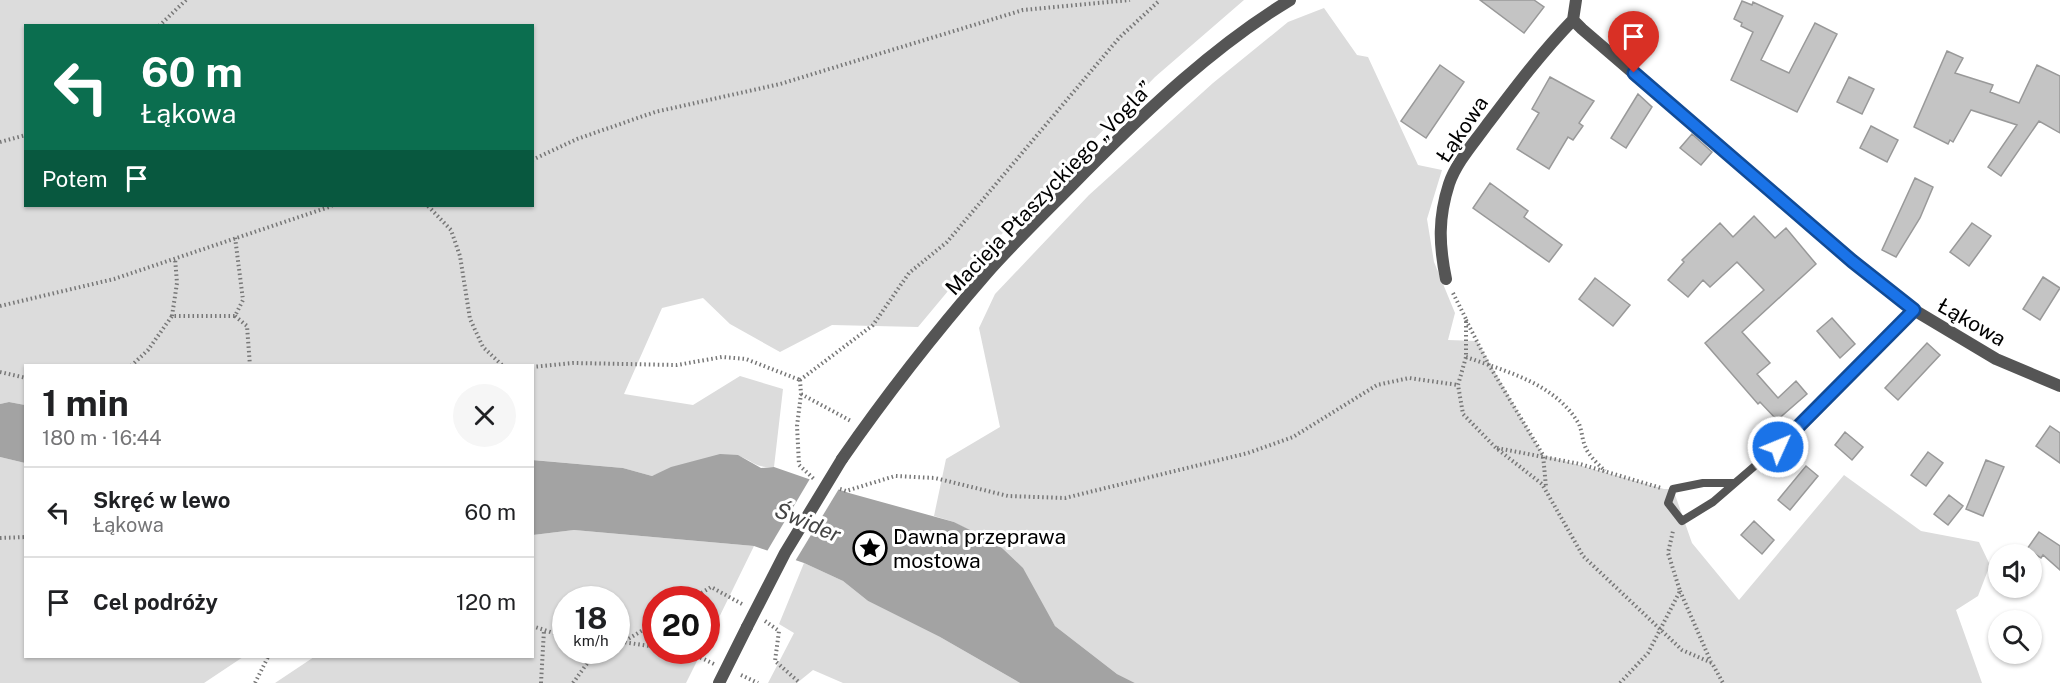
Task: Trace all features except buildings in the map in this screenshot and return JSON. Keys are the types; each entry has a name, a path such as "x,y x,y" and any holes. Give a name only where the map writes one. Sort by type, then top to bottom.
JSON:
{"street":[{"name":"Macieja Ptaszyckiego „Vogla”","path":"720,683 785,553 842,459 926,345 988,271 1163,97 1242,33 1290,0"},
{"path":"1573,20 1576,0"},
{"name":"Łąkowa","path":"1446,279 1439,244 1443,208 1450,182 1473,144 1506,99 1548,46 1573,20 1852,261 1914,310 1996,359 2060,386"}],"lane":[{"path":"1735,483 1703,483 1674,489 1668,503 1682,521 1713,502 1792,434 1914,310"}],"path":[{"path":"161,24 186,0"},
{"path":"534,159 578,139 656,112 780,84 1023,10 1130,0"},
{"path":"800,380 873,325 909,273 947,242 1119,38 1160,0"},
{"path":"0,142 24,136"},
{"path":"0,306 114,279 329,207"},
{"path":"431,207 451,230 460,256 470,319 483,346 501,364"},
{"path":"235,237 243,300 236,316"},
{"path":"133,364 148,350 172,315 177,283 175,258"},
{"path":"1446,279 1489,365 1543,455 1546,490"},
{"path":"172,315 236,316 247,326 250,364"},
{"path":"1466,319 1466,357 1458,385 1463,414 1496,448 1542,484 1583,556 1682,650 1712,663"},
{"path":"534,367 573,363 677,364 722,357 747,359 800,380"},
{"path":"1466,357 1516,374 1546,390 1568,407 1580,426 1585,449 1605,471"},
{"path":"0,372 24,378"},
{"path":"895,476 935,478 1008,496 1065,498 1248,453 1293,437 1377,385 1409,378 1458,385"},
{"path":"800,380 801,394 854,423"},
{"path":"1496,448 1543,455 1664,489 1674,489"},
{"path":"1682,521 1673,531 1668,553 1680,591 1723,683"},
{"path":"0,538 24,537"},
{"path":"1620,683 1648,653 1680,591"},
{"path":"534,627 552,633"},
{"path":"541,683 544,630"},
{"path":"255,683 268,658"},
{"path":"573,683 587,664"},
{"path":"737,673 758,683"}],"shaded area":[{"path":"0,0 1244,0 1155,77 958,279 918,327 832,325 780,352 730,324 703,298 662,308 624,394 693,405 740,376 783,389 774,467 759,466 732,455 696,462 652,476 623,468 534,460 534,364 24,364 24,405 9,402 0,404"},
{"path":"1324,8 1357,55 1368,57 1418,165 1442,170 1427,219 1434,262 1455,313 1448,340 1477,341 1543,455 1664,489 1673,489 1692,543 1739,600 1844,475 1921,531 1979,542 1988,561 1988,570 1978,596 1956,610 1982,683 1135,683 1117,674 1055,626 1002,548 954,522 934,516 946,459 1000,427 979,328 995,294 1089,195 1213,83 1288,22"},
{"path":"0,457 24,463 24,658 242,658 204,683 0,683"},
{"path":"574,530 754,546 720,615 720,586 642,586 642,664 696,664 686,683 275,683 312,658 534,658 534,535"},
{"path":"804,563 843,581 868,601 940,637 1020,683 843,683 813,670 797,683 768,683 794,633 779,624"}],"water":[{"path":"9,402 24,405 24,463 0,457 0,404"},
{"name":"Świder","path":"720,454 738,455 761,468 774,467 849,493 954,522 1002,548 1023,568 1055,626 1117,674 1135,683 1020,683 940,637 868,601 843,581 804,563 754,546 574,530 534,535 534,460 623,468 652,476 671,467"}],"pier":[{"path":"811,477 840,487 794,563 766,553"}],"place":[{"name":"Dawna przeprawa mostowa","path":"870,548"}],"route":[{"path":"1634,73 1852,261 1914,310 1778,447"}]}
